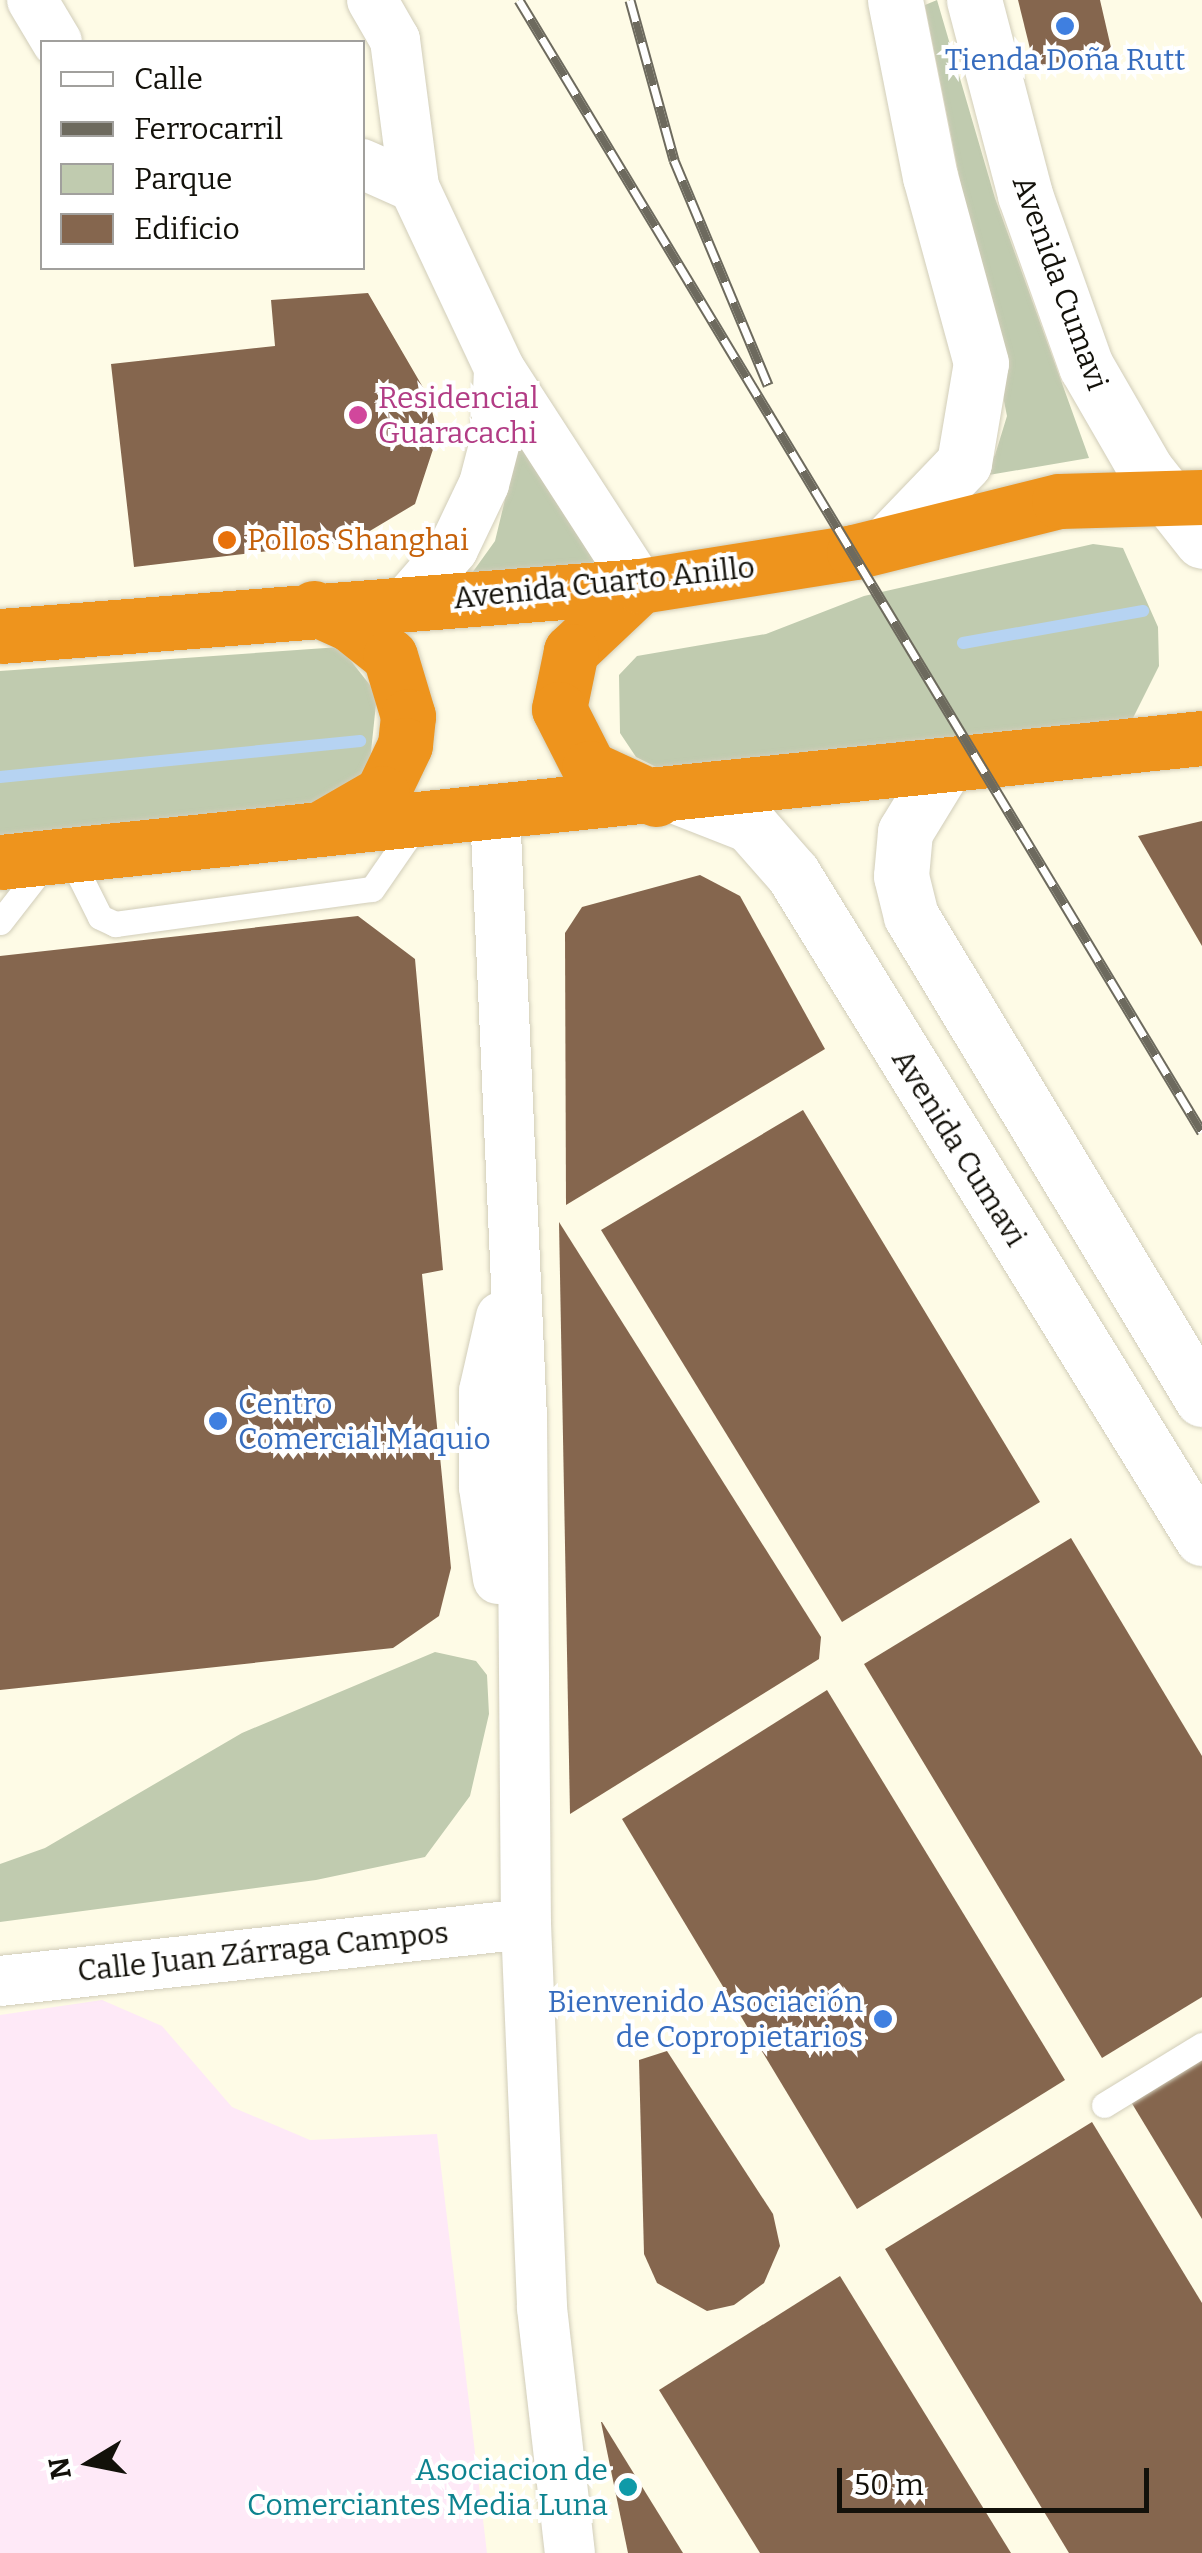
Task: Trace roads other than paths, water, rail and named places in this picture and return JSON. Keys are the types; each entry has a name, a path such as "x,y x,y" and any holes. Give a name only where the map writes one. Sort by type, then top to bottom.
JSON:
{"highway":[{"name":"Avenida Cuarto Anillo","path":"0,636 314,608 640,586 889,542 1060,501 1186,498"},
{"path":"640,586 571,652 559,710 589,768 670,799"},
{"path":"314,608 350,624 390,656 408,716 406,745 382,793 318,830"},
{"path":"40,858 495,810 670,799 944,768 1199,733"}],"street":[{"path":"32,0 56,40"},
{"path":"372,0 395,40 414,187 499,368 640,586"},
{"path":"889,542 964,463 981,363 930,177 894,0"},
{"name":"Avenida Cumavi","path":"974,0 1068,321 1105,404 1186,498 1202,541"},
{"path":"365,165 414,187"},
{"path":"404,604 452,549 484,484 496,438 499,368"},
{"path":"944,768 904,832 904,896 923,942 1093,1214 1202,1399"},
{"name":"Avenida Cumavi","path":"670,799 750,826 792,874 1202,1538"},
{"path":"495,810 517,1261 484,1391 484,1487 496,1575 524,1670 526,1924 542,2308 570,2553"},
{"path":"1026,1256 1027,1239 1046,1212 1078,1208 1093,1214"},
{"name":"Calle Juan Zárraga Campos","path":"0,1981 526,1924"}],"lane":[{"path":"0,922 40,858 100,917 115,924 372,889 419,821"},
{"path":"1104,2105 1202,2044"}],"waterway":[{"path":"963,643 1143,611"},
{"path":"0,777 360,741"}],"railway":[{"path":"519,0 1202,1132"},
{"path":"630,0 674,160 768,385"}],"place":[{"name":"Tienda Doña Rutt","path":"1065,26"},
{"name":"Residencial Guaracachi","path":"358,415"},
{"name":"Pollos Shanghai","path":"227,540"},
{"name":"Centro Comercial Maquio","path":"218,1421"},
{"name":"Bienvenido Asociación de Copropietarios","path":"883,2019"},
{"name":"Asociacion de Comerciantes Media Luna","path":"628,2487"}]}
